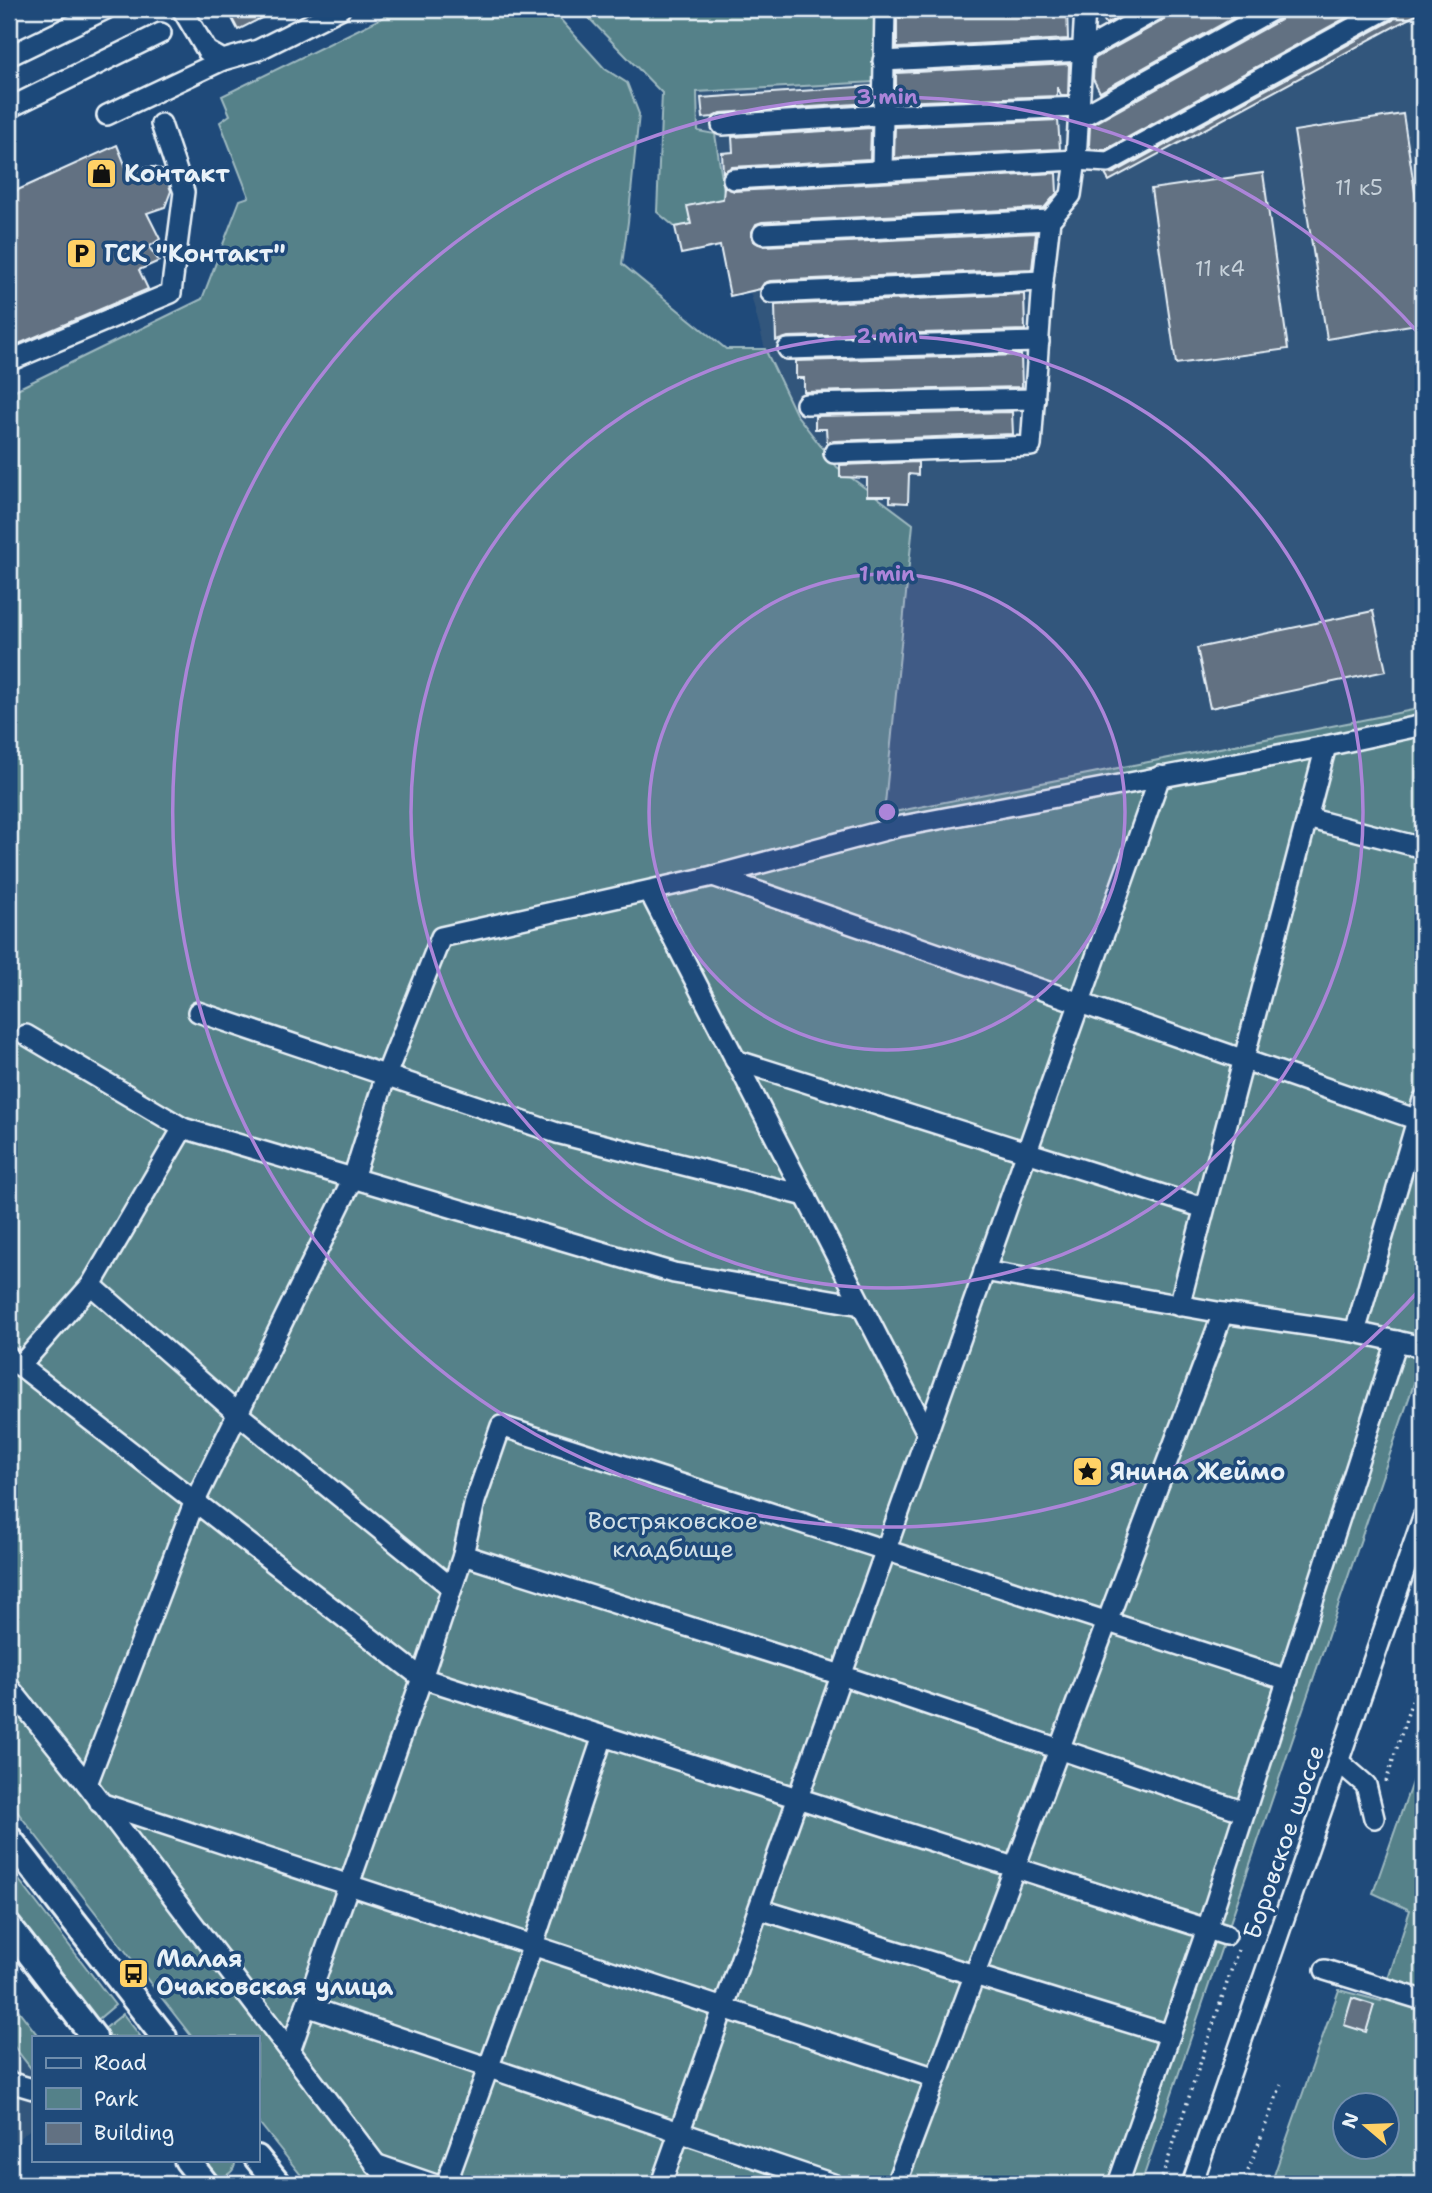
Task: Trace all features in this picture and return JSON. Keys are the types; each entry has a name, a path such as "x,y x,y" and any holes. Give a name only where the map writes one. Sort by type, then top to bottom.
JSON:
{"main road":[{"path":"9,1838 163,2036"},
{"path":"9,1927 93,2036"},
{"path":"259,2161 274,2183"},
{"path":"189,2162 206,2184"}],"street":[{"path":"9,56 106,9"},
{"path":"182,9 207,51 223,60"},
{"path":"107,115 223,60 258,50 340,9"},
{"path":"882,170 885,9"},
{"path":"834,453 1031,446 1050,220 1071,195 1076,160 1085,9"},
{"path":"883,61 1083,51 1158,9"},
{"path":"722,125 882,115 1079,112 1274,9"},
{"path":"733,179 1076,160 1108,162 1387,9"},
{"path":"9,108 161,33"},
{"path":"9,361 170,293 184,192 161,124"},
{"path":"763,234 1050,220"},
{"path":"771,293 1043,281"},
{"path":"788,349 1039,342"},
{"path":"806,404 1035,399"},
{"path":"87,1784 194,1503 353,1178 386,1075 441,937 713,876 897,827 1326,746 1423,725"},
{"path":"1179,1306 1326,746"},
{"path":"661,2184 1160,776"},
{"path":"1307,818 1423,848"},
{"path":"713,876 1418,1120"},
{"path":"649,891 927,1433"},
{"path":"198,1012 557,1133 806,1196"},
{"path":"26,1035 183,1128 674,1273 862,1305"},
{"path":"735,1060 1205,1208"},
{"path":"1355,1332 1423,1100"},
{"path":"183,1128 91,1285 15,1361 194,1503 422,1678 1234,1937"},
{"path":"984,1271 1179,1306 1355,1332 1423,1347"},
{"path":"91,1285 238,1413 452,1588"},
{"path":"896,2184 1223,1313"},
{"path":"1118,2184 1207,1929 1397,1341"},
{"path":"290,2052 422,1678 463,1555 475,1501 501,1426 1288,1680"},
{"name":"Боровское шоссе","path":"1192,2184 1423,1517"},
{"path":"463,1555 841,1675 1245,1812"},
{"path":"9,1687 87,1784 391,2184"},
{"path":"446,2184 533,1945 603,1735"},
{"path":"1338,1761 1366,1785 1374,1818"},
{"path":"100,1803 936,2078"},
{"path":"759,1909 1170,2035"},
{"path":"1325,1970 1423,2000"},
{"path":"306,2006 833,2184"},
{"path":"9,2082 32,2089"},
{"path":"376,2164 433,2184"}],"path":[{"path":"1374,1818 1423,1666"},
{"path":"1160,2184 1234,1937"},
{"path":"1243,2184 1281,2085"}],"shaded area":[{"path":"876,9 1423,9 1423,708 884,814 913,524 837,467 796,414 765,349 750,291 756,290 747,245 760,242 754,208 728,213 698,131 696,92 875,82"},
{"path":"9,2040 32,2070 32,2128 9,2146"}],"green space":[{"name":"Востряковское кладбище","path":"400,9 551,9 605,69 627,83 639,114 622,264 726,349 765,349 796,414 837,467 913,524 884,814 1423,708 1423,1357 1141,2184 308,2184 259,2123 259,2036 191,2036 9,1801 9,393 202,299 240,200 249,197 220,122 230,115 222,96"},
{"path":"580,9 876,9 875,82 697,92 698,131 715,134 725,198 688,206 691,224 675,227 657,212 662,93"},
{"path":"1423,1751 1423,2184 1271,2184 1339,1990 1381,2001 1410,1910 1373,1893"},
{"path":"9,1867 115,2005 95,2022 9,1910"},
{"path":"9,1998 38,2036 32,2036 32,2070 9,2040"},
{"path":"123,2014 140,2036 106,2036 102,2031"},
{"path":"204,2162 235,2162 232,2171 227,2175 214,2175"}],"building":[{"path":"227,9 279,9 238,30"},
{"path":"1067,9 1068,39 897,48 897,17"},
{"path":"1098,9 1133,9 1106,24"},
{"path":"1170,9 1249,9 1100,92 1093,79 1094,59 1164,20"},
{"path":"1286,9 1362,9 1105,150 1091,149 1090,126 1280,20"},
{"path":"1399,9 1423,11 1109,181 1105,174 1114,173 1393,20"},
{"path":"1069,64 1068,95 1061,95 1057,87 1057,96 896,102 896,73"},
{"path":"871,86 871,103 721,113 703,118 701,98"},
{"path":"1403,114 1423,244 1423,323 1327,339 1294,131"},
{"path":"1058,120 1060,149 894,158 895,127"},
{"path":"871,128 870,159 732,167 723,172 722,153 733,152 732,137"},
{"name":"ГСК \"Контакт\"","path":"117,145 126,167 154,167 164,171 171,191 165,207 147,213 160,239 149,247 159,261 139,270 148,289 9,348 9,194"},
{"path":"1056,173 1057,193 1044,208 762,222 756,224 751,234 753,241 764,246 1036,233 1032,269 770,281 764,283 760,289 730,296 720,246 681,254 675,227 691,224 687,206 723,199 724,187 734,191"},
{"path":"1263,173 1288,349 1176,364 1151,189"},
{"path":"1024,294 1025,330 788,337 776,341 775,305"},
{"path":"1021,355 1022,387 804,392 804,378 796,378 796,361"},
{"path":"1012,412 1013,434 827,443 826,429 815,429 815,416"},
{"path":"918,462 918,475 909,474 908,503 890,502 890,496 867,496 867,478 840,477 840,465"},
{"path":"1373,611 1386,671 1210,708 1197,648"},
{"path":"1352,1998 1374,2005 1366,2032 1344,2025"}],"place":[{"name":"Контакт","path":"101,174"},
{"name":"ГСК \"Контакт\"","path":"81,254"},
{"name":"Янина Жеймо","path":"1087,1472"},
{"name":"Малая Очаковская улица","path":"133,1973"}]}
